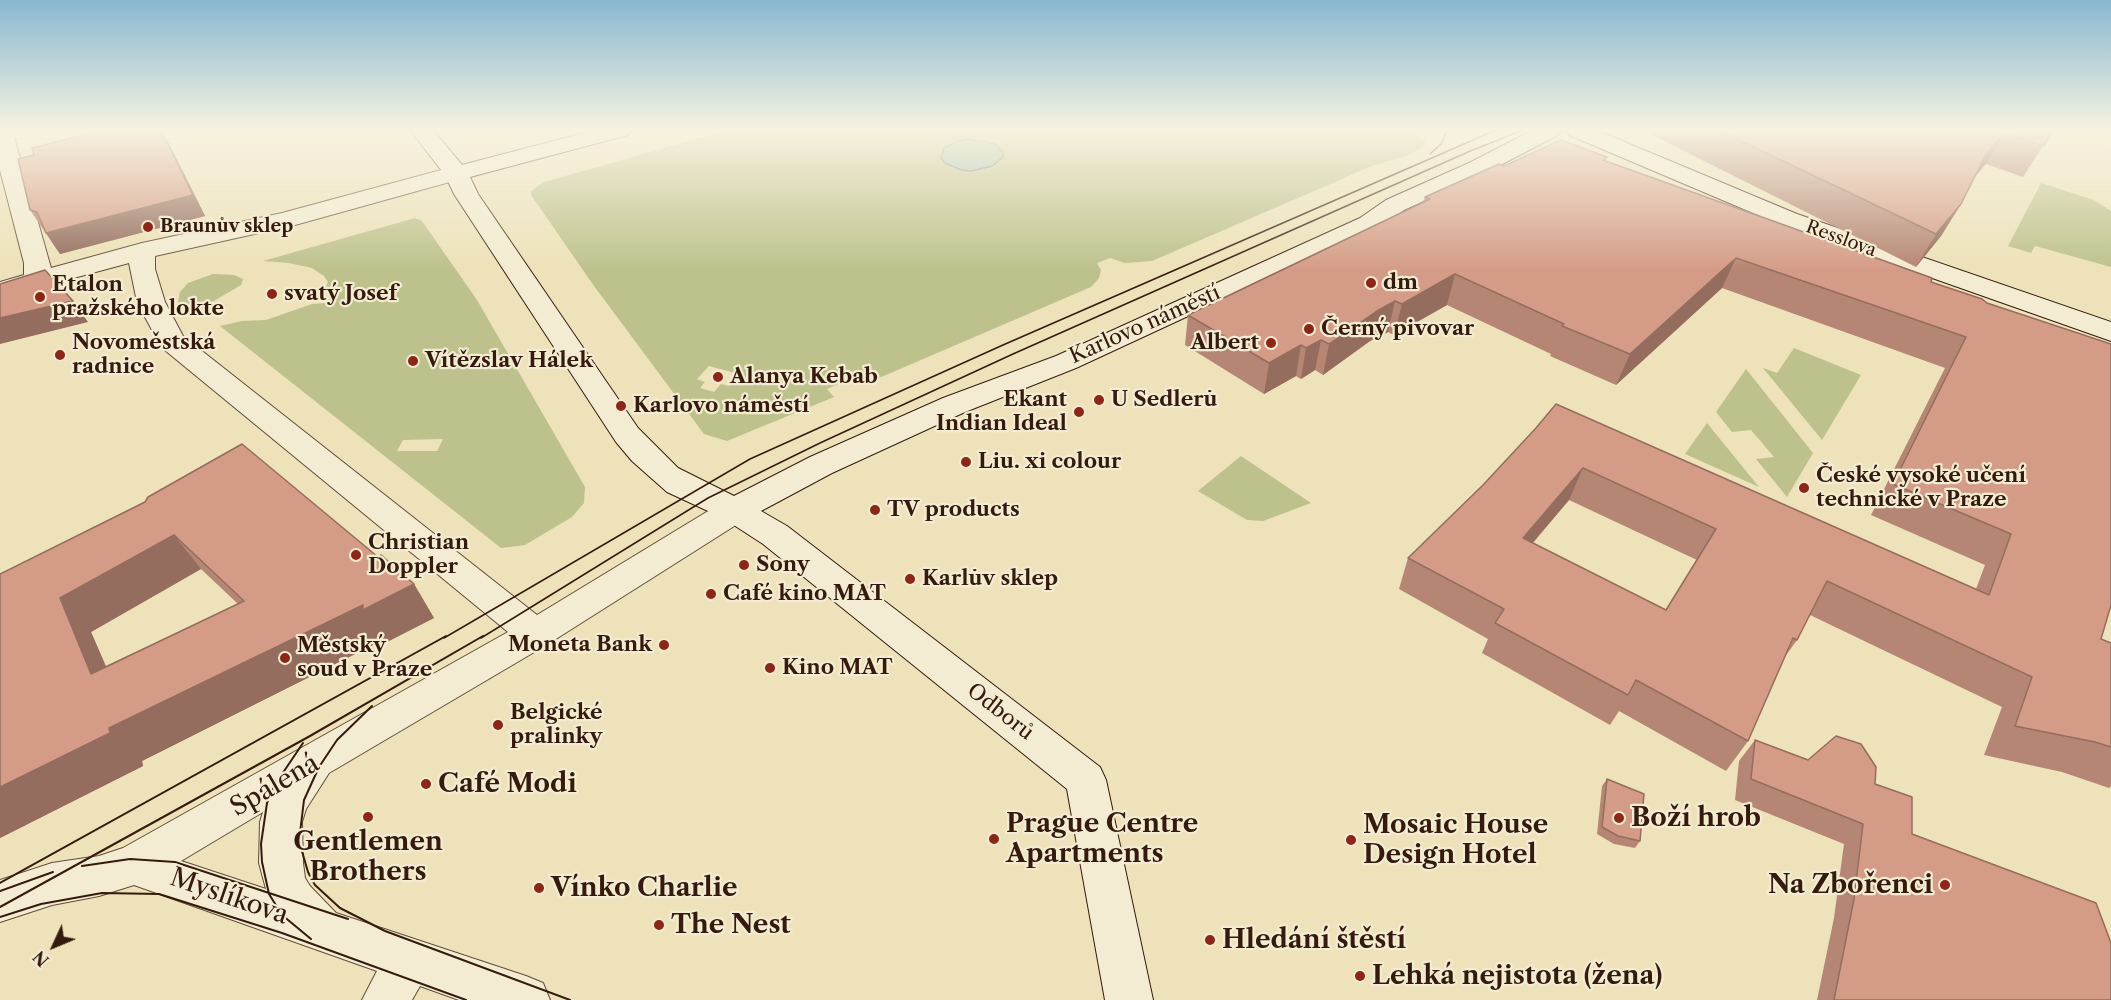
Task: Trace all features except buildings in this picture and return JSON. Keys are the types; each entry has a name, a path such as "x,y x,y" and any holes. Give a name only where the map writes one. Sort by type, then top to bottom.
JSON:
{"street":[{"path":"14,177 37,263 38,279"},
{"path":"0,290 142,251 286,220 443,177"},
{"path":"458,177 466,194 627,435 667,476 735,510"},
{"name":"Karlovo náměstí","path":"535,634 735,510 821,465 954,405 1066,362 1369,223 1395,205 1458,177"},
{"name":"Resslova","path":"1633,177 1794,240 2111,350"},
{"name":"Resslova","path":"1688,177 1788,219 2111,332"},
{"path":"142,251 142,270 151,302 171,341 461,572 535,634"},
{"name":"Odborů","path":"735,510 775,535 1086,780 1129,1000"},
{"name":"Spálená","path":"0,901 52,884 99,876 134,865 535,634"},
{"name":"Myslíkova","path":"323,930 294,901 284,881 280,842 281,822 292,792 300,780 326,756"},
{"name":"Myslíkova","path":"134,865 526,1000"},
{"path":"386,1000 410,959"}],"green space":[{"path":"563,177 1347,177 1152,261 1125,263 1110,258 1097,263 1101,270 1099,278 1091,287 872,381 864,373 827,389 834,397 727,441 704,434 594,286 531,195 531,191 544,182","holes":["709,366 739,374 729,386 721,384 714,392 700,388 705,382 697,379"]},
{"path":"2041,183 2094,200 2111,211 2111,267 2035,246 2031,253 2008,246"},
{"path":"415,218 422,221 477,300 585,487 584,503 572,517 525,545 501,548 220,326 242,321 266,320 312,304 326,303 332,296 325,289 328,282 324,276 312,268 263,261","holes":["443,439 437,451 397,451 403,440"]},
{"path":"213,274 234,275 243,279 241,285 202,308 187,308 178,302 180,292 188,283"},
{"path":"1794,348 1861,375 1822,440 1763,368 1777,373"},
{"path":"1746,369 1813,453 1787,497 1756,459 1774,457 1751,430 1732,432 1716,412"},
{"path":"1707,423 1759,487 1685,454"},
{"path":"1241,456 1311,503 1263,521 1247,520 1198,491"}],"tram line":[{"path":"444,638 750,459 1003,345 1389,177"},
{"path":"481,638 708,498 820,443 1013,354 1412,177"},
{"path":"0,883 446,636"},
{"path":"0,907 310,736 483,636"},
{"path":"372,706 337,740 319,767 304,800 299,841 308,872 315,885 340,908 385,931 570,1000"},
{"path":"269,893 262,862 261,844 267,803 274,786 303,743"},
{"path":"82,866 130,859 175,862 269,893"},
{"path":"0,891 53,872"},
{"path":"0,917 41,904 102,893 159,894 282,933 466,1000"},
{"path":"269,893 348,919"},
{"path":"269,893 282,915 311,939"}],"place":[{"name":"Braunův sklep","path":"148,227"},
{"name":"dm","path":"1371,283"},
{"name":"svatý Josef","path":"272,294"},
{"name":"Etalon pražského lokte","path":"40,297"},
{"name":"Černý pivovar","path":"1309,329"},
{"name":"Albert","path":"1271,343"},
{"name":"Novoměstská radnice","path":"60,355"},
{"name":"Vítězslav Hálek","path":"413,361"},
{"name":"Alanya Kebab","path":"718,377"},
{"name":"U Sedlerů","path":"1099,400"},
{"name":"Karlovo náměstí","path":"621,406"},
{"name":"Ekant Indian Ideal","path":"1079,412"},
{"name":"Liu. xi colour","path":"966,462"},
{"name":"České vysoké učení technické v Praze","path":"1804,488"},
{"name":"TV products","path":"875,510"},
{"name":"Christian Doppler","path":"356,555"},
{"name":"Sony","path":"744,565"},
{"name":"Karlův sklep","path":"910,579"},
{"name":"Café kino MAT","path":"711,594"},
{"name":"Moneta Bank","path":"664,645"},
{"name":"Městský soud v Praze","path":"285,658"},
{"name":"Kino MAT","path":"770,668"},
{"name":"Belgické pralinky","path":"498,725"},
{"name":"Café Modi","path":"426,784"},
{"name":"Gentlemen Brothers","path":"368,817"},
{"name":"Boží hrob","path":"1619,818"},
{"name":"Prague Centre Apartments","path":"994,839"},
{"name":"Mosaic House Design Hotel","path":"1351,840"},
{"name":"Na Zbořenci","path":"1945,885"},
{"name":"Vínko Charlie","path":"539,888"},
{"name":"The Nest","path":"659,925"},
{"name":"Hledání štěstí","path":"1210,940"},
{"name":"Lehká nejistota (žena)","path":"1360,976"}]}
